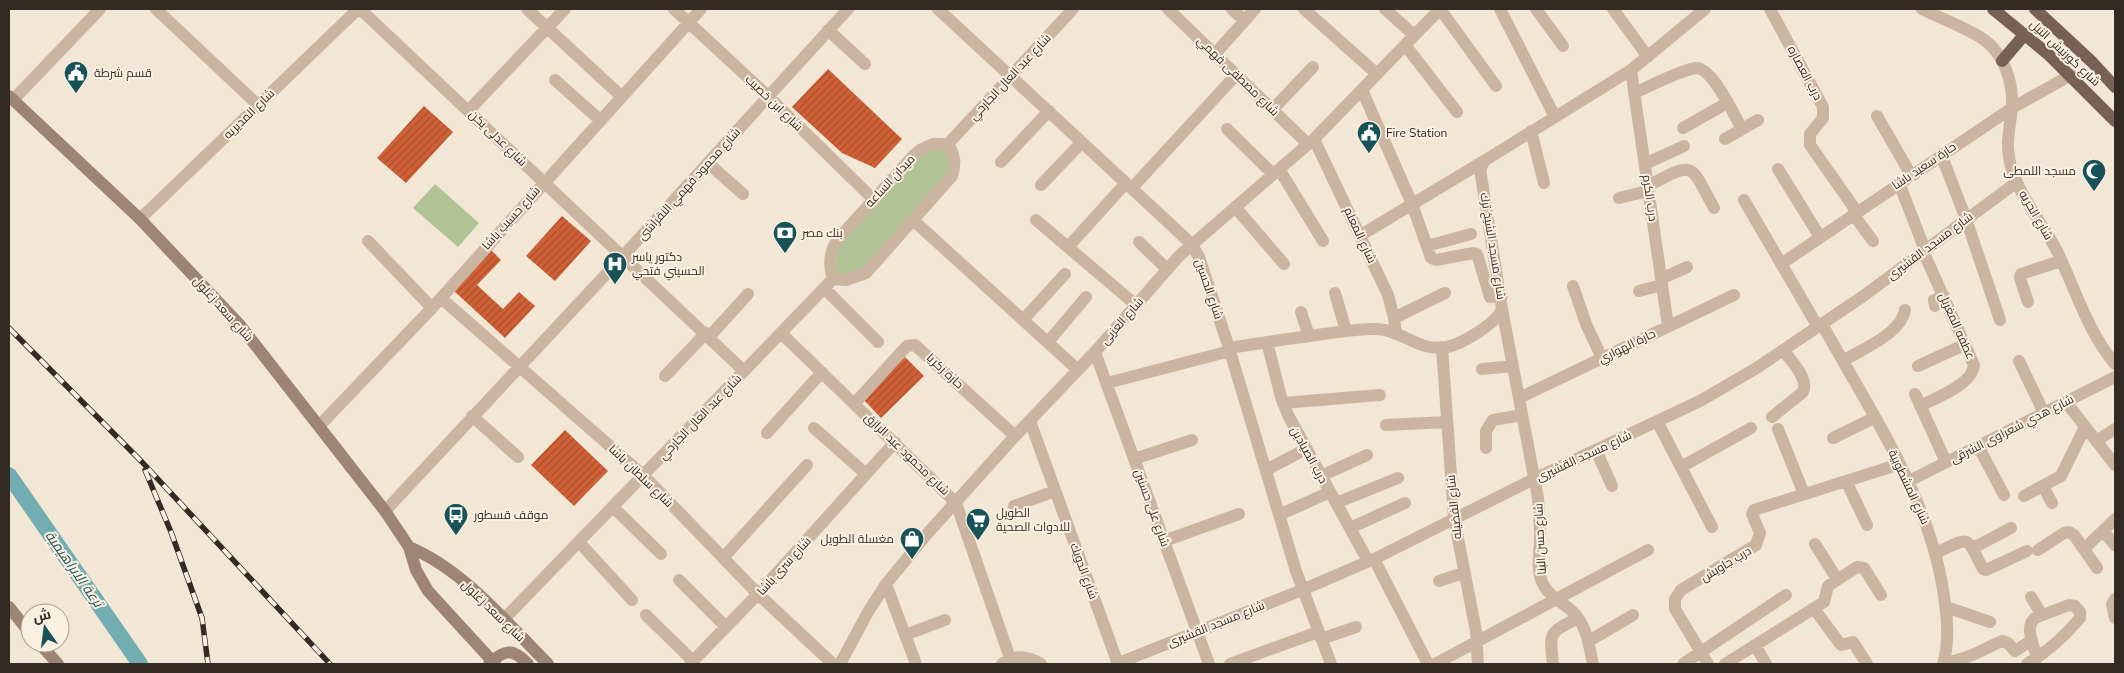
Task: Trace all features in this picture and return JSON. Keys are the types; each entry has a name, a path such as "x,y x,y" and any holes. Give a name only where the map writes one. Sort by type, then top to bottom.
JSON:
{"main road":[{"name":"شارع كورنيش النيل","path":"1993,9 2025,34 2071,75 2115,121"},
{"name":"شارع كورنيش النيل","path":"2035,9 2115,87"},
{"path":"2002,61 2025,34"},
{"name":"شارع سعد زغلول","path":"11,98 140,219 239,324 386,511 409,547 416,570 428,591 495,664"},
{"name":"شارع سعد زغلول","path":"409,547 437,561 457,576 548,664"},
{"path":"9,607 20,620"},
{"path":"489,664 499,655 508,652 517,654 528,664"},
{"path":"48,653 58,664"}],"street":[{"path":"11,98 100,9"},
{"path":"156,9 258,106"},
{"name":"شارع المديريه","path":"140,219 359,9"},
{"name":"شارع عدلى يكن","path":"359,9 624,255 744,371"},
{"path":"527,9 621,96"},
{"path":"469,110 565,9"},
{"name":"شارع ابن خصيب","path":"674,9 873,199"},
{"name":"شارع حسيب باشا","path":"320,425 432,308 701,9"},
{"name":"شارع محمود فهمي النقراشى","path":"386,511 472,416 624,255 848,9"},
{"name":"شارع الحسين","path":"938,9 1129,185 1191,244 1199,257 1230,350 1302,590 1331,664"},
{"name":"شارع عبد العال الجارحي","path":"948,144 1073,9"},
{"name":"شارع مصطفى فهمي","path":"1168,9 1236,75 1311,142"},
{"path":"1232,9 1244,20"},
{"path":"1215,54 1255,9"},
{"path":"1304,9 1377,74"},
{"path":"1385,9 1410,40 1457,112"},
{"path":"1440,9 1496,86"},
{"name":"شارع العزبى","path":"840,664 868,612 886,584 927,534 1030,420 1095,352 1168,269 1191,244 1311,142 1440,9"},
{"path":"1536,9 1563,46"},
{"path":"1613,9 1648,57"},
{"path":"1361,235 1630,70 1705,9"},
{"name":"شارع الحريه","path":"1922,9 1983,39 2002,61 2008,77 2012,108 2007,132 2008,145 2011,164 2017,182 2061,261 2092,329 2115,364"},
{"path":"1502,10 1555,117"},
{"name":"درب العصاره","path":"1776,11 1823,107 1823,118 1810,134 1810,145 1855,213"},
{"path":"828,30 865,64"},
{"path":"1273,109 1313,67"},
{"path":"1634,93 1696,68 1702,69 1711,76 1742,129"},
{"name":"درب الكرم","path":"1630,70 1668,326"},
{"path":"1068,247 1236,75"},
{"name":"حارة سعيد باشا","path":"1780,264 1941,154 2012,108 2071,75"},
{"path":"555,80 600,120"},
{"path":"1362,90 1412,204 1430,258 1434,260 1473,253 1477,254 1489,296 1502,302"},
{"path":"1683,128 1727,103"},
{"path":"1001,162 1049,110"},
{"path":"1877,116 1911,175"},
{"path":"1725,139 1758,120"},
{"path":"1227,129 1276,172 1323,241"},
{"path":"1531,131 1544,182"},
{"path":"1041,185 1082,142"},
{"name":"شارع المعلم","path":"1311,142 1361,235 1388,295 1396,334"},
{"name":"ميدان الساعه","path":"828,284 833,246 873,199 920,150 933,144 948,144"},
{"path":"878,342 828,284 866,273 952,176 955,159 948,144"},
{"path":"1645,164 1684,146"},
{"path":"1941,154 2000,320"},
{"name":"شارع مسجد الشيخ ترك","path":"1107,383 1230,350 1267,342 1346,331 1373,329 1396,334 1426,347 1442,347 1459,343 1469,338 1498,316 1502,302 1480,170 1484,161"},
{"path":"708,163 743,194"},
{"path":"1619,198 1648,188 1681,169 1690,169 1695,174 1714,208"},
{"path":"1778,169 1820,237"},
{"name":"شارع مسجد القشيرى","path":"1117,664 1302,590 1371,560 1728,385 1820,325 2017,182"},
{"name":"عطفه المغربل","path":"1899,183 1924,251 1973,359 1973,370 1965,382 1920,406"},
{"path":"1744,200 1780,264 1820,325"},
{"path":"1234,207 1284,264"},
{"path":"1855,213 1873,241"},
{"path":"913,220 1078,370"},
{"path":"1036,220 1136,305"},
{"path":"1427,246 1471,234"},
{"path":"368,241 432,308"},
{"path":"1138,242 1168,269"},
{"path":"2028,302 2020,278 2021,274 2061,261"},
{"path":"1639,291 1662,282 1687,267"},
{"path":"1023,320 1065,274"},
{"name":"شارع عبد العال الجارحي","path":"504,620 828,284"},
{"path":"1573,286 1586,324 1602,358"},
{"path":"1334,293 1346,331"},
{"path":"1394,318 1445,293"},
{"path":"665,376 748,294"},
{"name":"حارة الهواري","path":"1519,398 1734,295"},
{"path":"1935,306 1934,300 1944,296"},
{"path":"1048,342 1086,297"},
{"name":"شارع سلطان باشا","path":"441,298 644,476 758,594 833,664"},
{"name":"شارع حسن البنا","path":"1502,302 1540,517 1540,574 1543,584 1557,600 1578,618 1588,641 1593,664"},
{"path":"1842,361 1891,332 1901,322 1905,310"},
{"path":"1301,312 1309,336"},
{"name":"شارع المشطوبية","path":"1820,325 1900,464 1928,525 1936,553 1946,607 1948,635 1944,663"},
{"name":"شارع محمود عبد الرازق","path":"781,333 956,503 1006,661"},
{"name":"درب الصيادين","path":"1267,342 1283,403 1306,449 1350,528 1371,560 1428,664"},
{"path":"1918,366 1966,344"},
{"name":"حارة زكريا","path":"854,403 907,346 915,345 1016,436"},
{"name":"شارع الفضيله","path":"1442,347 1454,518 1477,642 1478,664"},
{"path":"1772,417 1803,392 1805,387 1803,378 1783,350"},
{"name":"شارع على حسنين","path":"1095,352 1209,664"},
{"path":"2019,361 2044,413"},
{"path":"1482,369 1513,366"},
{"path":"767,433 822,372"},
{"name":"شارع هدي شعراوى الشرقى","path":"1909,481 2115,377"},
{"path":"1915,394 1946,462"},
{"path":"1283,403 1380,395"},
{"path":"2066,402 2115,465"},
{"path":"1486,448 1486,431 1493,420 1522,415"},
{"path":"472,416 518,457"},
{"path":"1833,438 1874,418"},
{"name":"شارع الدويك","path":"1030,420 1117,664"},
{"path":"1657,421 1712,527"},
{"path":"1386,425 1447,422"},
{"path":"2024,496 2056,479 2065,470 2085,427"},
{"path":"814,428 866,474"},
{"path":"1681,467 1752,428"},
{"path":"1778,429 1804,494"},
{"path":"2096,441 2115,429"},
{"path":"1134,459 1192,440"},
{"name":"شارع سرى باشا","path":"692,663 758,594 895,442"},
{"path":"1978,446 2004,495"},
{"path":"1266,470 1306,449"},
{"path":"1596,450 1612,486"},
{"path":"1321,476 1367,455"},
{"name":"درب جاويش","path":"1708,664 1676,609 1675,599 1677,594 1756,546 1760,533 1752,514 1754,510 1900,464"},
{"path":"723,558 807,465"},
{"path":"1279,515 1398,478"},
{"path":"1846,481 1867,525"},
{"path":"2043,486 2052,503"},
{"path":"1014,506 1055,491"},
{"path":"1350,528 1405,503"},
{"path":"613,507 661,554"},
{"path":"1164,541 1239,514"},
{"path":"2084,549 2115,519"},
{"path":"1972,548 2011,528"},
{"path":"2103,531 2115,545"},
{"path":"1936,553 1964,540 1969,542 1985,570 2032,550 2066,532 2074,535 2097,568"},
{"path":"579,542 632,600"},
{"path":"1815,544 1837,579"},
{"path":"1435,664 1648,550"},
{"path":"1726,664 1824,602 1828,586 1857,567 1862,567 1881,595"},
{"path":"1439,581 1464,573"},
{"path":"679,580 726,627"},
{"path":"886,584 916,664"},
{"path":"1683,664 1786,595"},
{"path":"2031,597 2042,615"},
{"path":"2115,599 2112,604 2115,618"},
{"path":"2072,605 2081,614 2072,627 2032,661 2030,624 2035,618 2072,605"},
{"path":"1946,607 1990,622"},
{"path":"1812,609 1815,610 1841,645 1853,642 1867,664"},
{"path":"646,614 692,663"},
{"path":"1588,641 1633,615"},
{"path":"1553,664 1550,641 1552,635 1557,629 1578,618"},
{"path":"905,635 945,620"},
{"path":"1230,664 1320,635 1356,627"},
{"path":"1944,663 1974,656 2002,642 2008,643 2015,651 2032,640"},
{"path":"1755,645 1766,664"},
{"path":"1006,661 1021,656 1041,664"}],"green space":[{"path":"934,148 945,149 947,153 949,164 945,178 863,269 856,273 835,275 837,250 842,241 925,152"},
{"path":"435,184 479,223 458,247 413,208"}],"building":[{"path":"828,69 902,139 875,168 842,153 792,107"},
{"path":"424,106 453,132 406,183 377,158"},
{"path":"562,216 591,241 555,281 526,256"},
{"path":"491,250 501,260 477,285 503,309 519,292 535,306 505,338 453,290"},
{"path":"905,357 924,376 881,418 862,398"},
{"path":"565,430 608,471 574,506 531,465"}],"waterway":[{"name":"ترعة الابراهيمية","path":"9,475 140,664"}],"railway":[{"path":"9,328 142,462 330,664"},
{"path":"145,470 171,532 202,618 208,664"}],"place":[{"name":"قسم شرطة","path":"76,94"},
{"name":"Fire Station","path":"1369,154"},
{"name":"مسجد اللمطى","path":"2094,192"},
{"name":"بنك مصر","path":"785,254"},
{"name":"دكتور ياسر الحسيني فتحي","path":"615,285"},
{"name":"موقف قسطور","path":"456,536"},
{"name":"الطويل للادوات الصحية","path":"978,541"},
{"name":"مغسلة الطويل","path":"912,560"}]}
